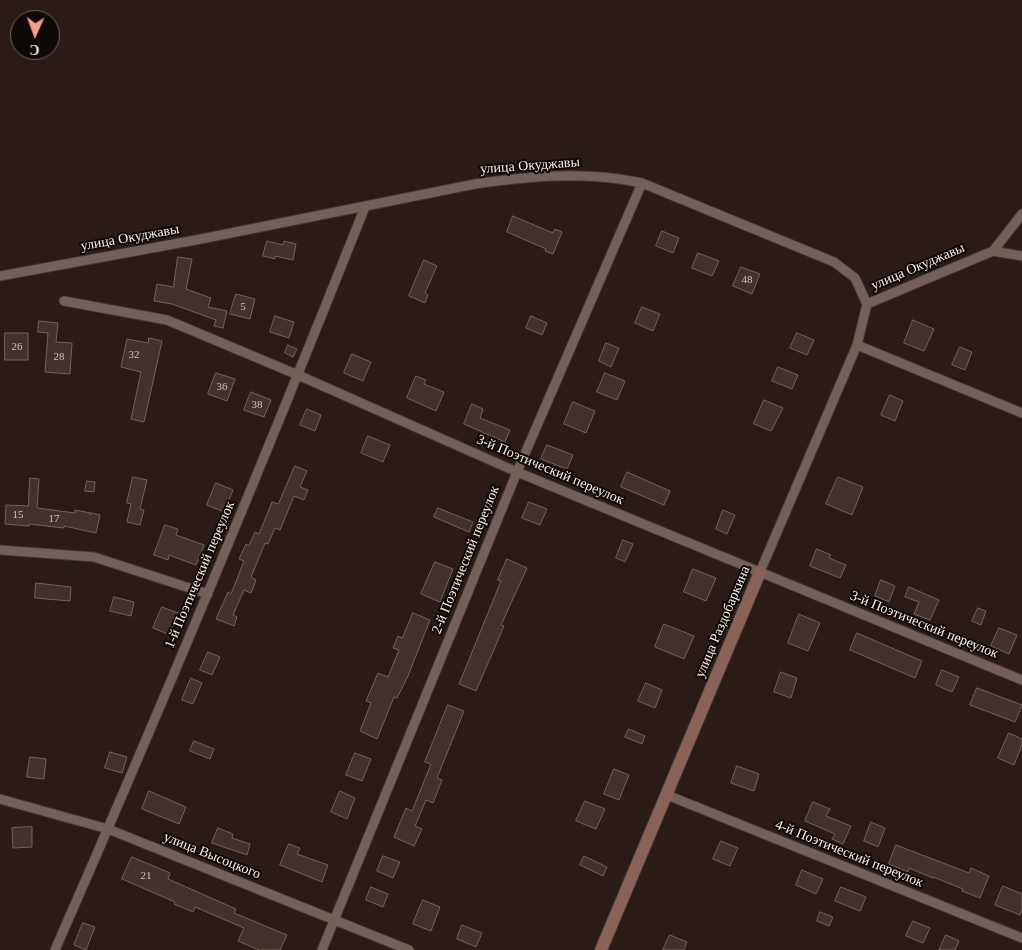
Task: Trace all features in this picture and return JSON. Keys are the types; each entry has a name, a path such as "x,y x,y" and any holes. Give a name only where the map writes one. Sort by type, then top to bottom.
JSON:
{"street":[{"name":"улица Окуджавы","path":"0,276 475,184 560,175 622,178 642,183 834,262 855,278 867,304 993,251"},
{"name":"2-й Поэтический переулок","path":"322,950 517,472 642,183"},
{"name":"1-й Поэтический переулок","path":"55,950 208,594 298,375 364,207"},
{"path":"1022,214 993,251 1022,256"},
{"name":"3-й Поэтический переулок","path":"64,301 167,320 298,375 517,472 1022,680"},
{"name":"улица Раздобаркина","path":"601,950 858,345 867,304"},
{"path":"858,345 1022,413"},
{"path":"0,550 94,557 208,594"},
{"name":"4-й Поэтический переулок","path":"667,795 1022,938"},
{"name":"улица Высоцкого","path":"0,799 108,829 409,950"}],"building":[{"path":"513,216 553,233 555,229 562,232 553,254 507,232"},
{"path":"662,231 679,238 673,253 656,246"},
{"path":"267,241 283,245 284,241 296,244 293,260 275,256 275,259 263,256"},
{"path":"698,253 719,261 712,276 692,268"},
{"path":"178,257 192,259 186,289 211,298 208,307 227,311 223,328 214,326 216,320 172,304 154,301 157,284 173,287"},
{"path":"424,260 437,266 425,293 428,295 425,303 409,296"},
{"path":"741,267 760,274 752,294 733,286"},
{"path":"236,294 255,299 250,319 230,314"},
{"path":"642,307 660,314 653,331 635,323"},
{"path":"275,316 294,322 289,338 270,332"},
{"path":"531,316 547,323 542,335 526,328"},
{"path":"913,320 934,329 924,351 904,343"},
{"path":"39,321 58,323 56,342 72,343 70,374 45,372 48,333 38,332"},
{"path":"5,333 28,333 28,360 5,360"},
{"path":"797,333 814,340 807,355 790,348"},
{"path":"149,338 162,341 144,422 131,419 141,372 121,367 127,339 148,343"},
{"path":"606,343 619,348 611,367 599,361"},
{"path":"288,345 297,349 293,357 285,353"},
{"path":"960,347 972,352 965,370 952,365"},
{"path":"352,354 371,362 363,381 344,373"},
{"path":"778,367 798,375 792,389 772,381"},
{"path":"216,373 235,379 227,401 208,394"},
{"path":"605,373 625,381 617,400 597,392"},
{"path":"416,376 426,380 424,384 444,392 436,411 407,398"},
{"path":"251,392 271,400 264,417 244,410"},
{"path":"890,395 903,401 895,421 881,415"},
{"path":"764,400 783,408 771,431 754,424"},
{"path":"573,402 595,411 586,433 564,424"},
{"path":"472,404 483,409 480,418 510,430 505,442 464,424"},
{"path":"307,409 321,415 315,431 300,425"},
{"path":"368,436 390,445 383,462 361,453"},
{"path":"547,445 573,455 567,469 541,459"},
{"path":"295,466 307,471 300,487 308,490 304,500 294,496 280,530 275,528 268,544 265,543 251,577 256,580 251,593 244,590 233,615 237,617 234,626 216,619 228,592 231,594 244,561 239,559 246,544 249,546 255,532 259,534 272,502 278,504"},
{"path":"627,472 670,491 664,505 621,487"},
{"path":"133,477 147,480 140,509 144,510 140,525 127,522 131,504 127,503"},
{"path":"838,477 863,487 852,515 826,504"},
{"path":"30,478 39,479 37,508 75,513 75,510 91,513 90,515 92,513 100,515 96,533 64,526 64,528 29,524 29,526 5,524 6,505 28,506"},
{"path":"87,481 95,482 94,492 85,491"},
{"path":"216,483 233,490 224,512 207,505"},
{"path":"529,502 547,509 540,525 522,518"},
{"path":"438,508 473,522 469,532 434,517"},
{"path":"723,510 735,515 727,534 716,529"},
{"path":"165,525 178,529 176,535 204,545 196,565 169,555 168,560 154,555"},
{"path":"623,540 633,544 625,562 616,558"},
{"path":"817,549 831,555 829,558 846,565 840,578 810,566"},
{"path":"507,559 527,568 501,625 504,626 476,691 459,684 501,581 498,580"},
{"path":"435,562 453,569 440,602 421,594"},
{"path":"693,569 716,578 706,601 684,592"},
{"path":"881,580 895,586 889,602 875,596"},
{"path":"36,583 71,587 70,601 35,598"},
{"path":"909,587 939,600 930,620 914,614 919,602 905,597"},
{"path":"114,597 134,602 131,616 110,611"},
{"path":"162,607 178,613 170,635 153,628"},
{"path":"978,608 986,611 981,625 972,621"},
{"path":"413,613 430,620 408,676 397,698 394,697 377,739 360,731 371,703 366,701 378,673 388,677 399,650 393,648 398,636 402,638"},
{"path":"799,614 820,623 808,651 788,643"},
{"path":"664,624 694,636 684,659 655,647"},
{"path":"999,628 1017,635 1009,654 991,646"},
{"path":"857,633 922,661 915,678 850,650"},
{"path":"208,652 220,657 212,675 200,670"},
{"path":"942,670 959,677 952,692 936,685"},
{"path":"781,672 797,678 791,698 774,692"},
{"path":"191,678 202,683 193,704 182,700"},
{"path":"646,683 662,690 655,708 638,701"},
{"path":"977,688 1022,705 1015,722 970,705"},
{"path":"448,705 464,711 437,778 442,780 433,803 426,800 415,826 422,829 414,846 394,837 406,808 412,811 431,764 425,762"},
{"path":"629,729 645,736 642,744 625,737"},
{"path":"1009,733 1022,739 1022,745 1014,765 998,758"},
{"path":"194,741 214,749 210,759 190,751"},
{"path":"110,752 127,757 122,773 105,768"},
{"path":"355,753 371,759 362,781 346,775"},
{"path":"30,757 46,759 44,779 27,777"},
{"path":"737,766 759,774 754,791 731,783"},
{"path":"614,769 629,775 619,800 604,794"},
{"path":"149,791 186,807 179,824 142,809"},
{"path":"340,791 355,798 347,819 331,812"},
{"path":"585,801 605,809 596,829 576,821"},
{"path":"813,802 830,809 826,816 851,826 843,844 832,839 835,834 805,821"},
{"path":"871,822 885,828 878,847 864,841"},
{"path":"32,827 32,847 13,848 12,828"},
{"path":"218,828 233,834 232,838 250,844 247,855 212,843"},
{"path":"721,841 738,848 730,866 713,859"},
{"path":"289,844 300,848 297,854 328,865 322,882 280,865"},
{"path":"896,845 969,873 971,868 989,876 980,898 962,891 963,889 909,868 908,872 889,864"},
{"path":"383,856 400,862 393,878 377,871"},
{"path":"584,856 607,867 603,876 580,865"},
{"path":"132,857 170,873 168,879 236,909 234,913 287,935 280,950 259,950 238,941 244,928 195,907 193,912 122,879"},
{"path":"802,870 823,879 816,894 796,885"},
{"path":"1003,886 1022,894 1022,910 1020,915 995,905"},
{"path":"371,887 388,894 383,907 366,900"},
{"path":"841,887 866,897 860,911 835,901"},
{"path":"423,900 440,907 431,931 413,924"},
{"path":"820,912 833,917 829,926 817,921"},
{"path":"913,921 930,928 923,943 906,936"},
{"path":"83,923 95,927 86,950 74,945"},
{"path":"462,925 482,933 476,947 457,939"},
{"path":"670,935 687,942 684,950 663,950"},
{"path":"946,935 959,941 955,950 939,950"}]}
